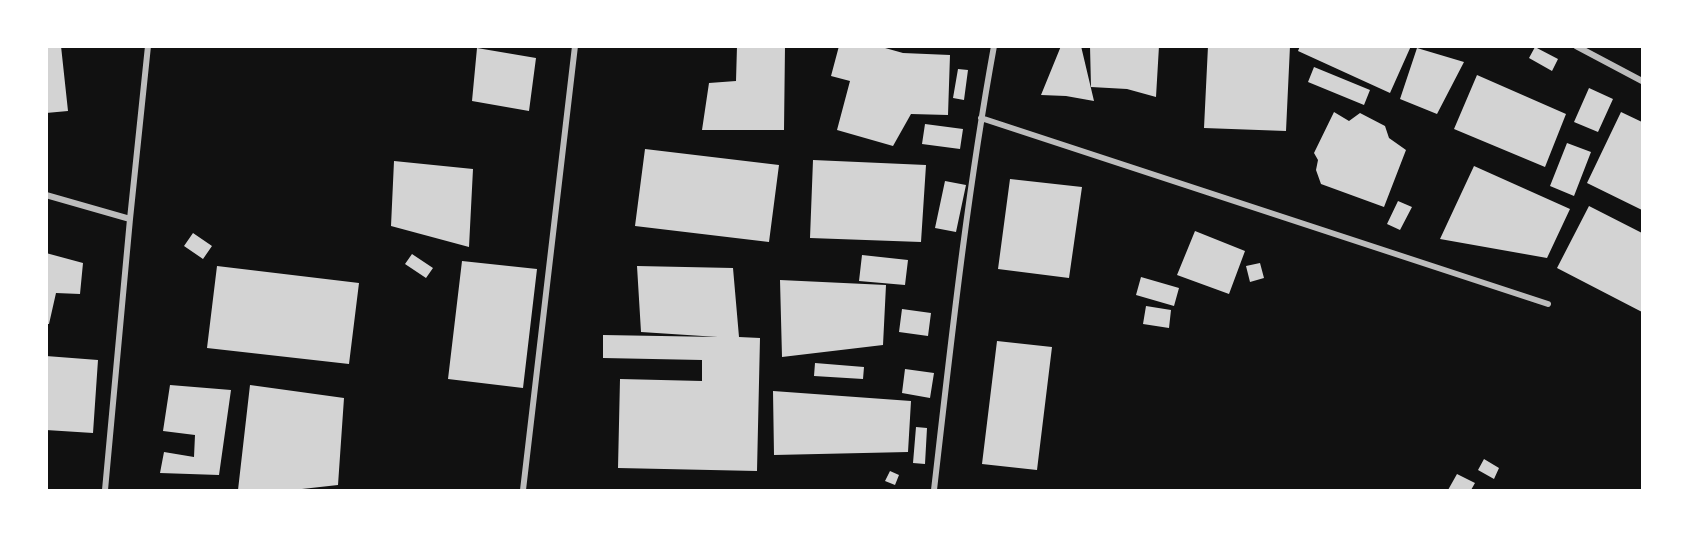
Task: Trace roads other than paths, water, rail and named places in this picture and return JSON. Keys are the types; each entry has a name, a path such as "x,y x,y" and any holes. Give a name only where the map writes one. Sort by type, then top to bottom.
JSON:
{"street":[{"path":"105,490 148,46"},
{"path":"523,490 575,46"},
{"path":"934,490 963,239 994,46"},
{"path":"1576,46 1642,81"},
{"path":"981,118 1548,304"},
{"path":"46,195 130,219"}]}
